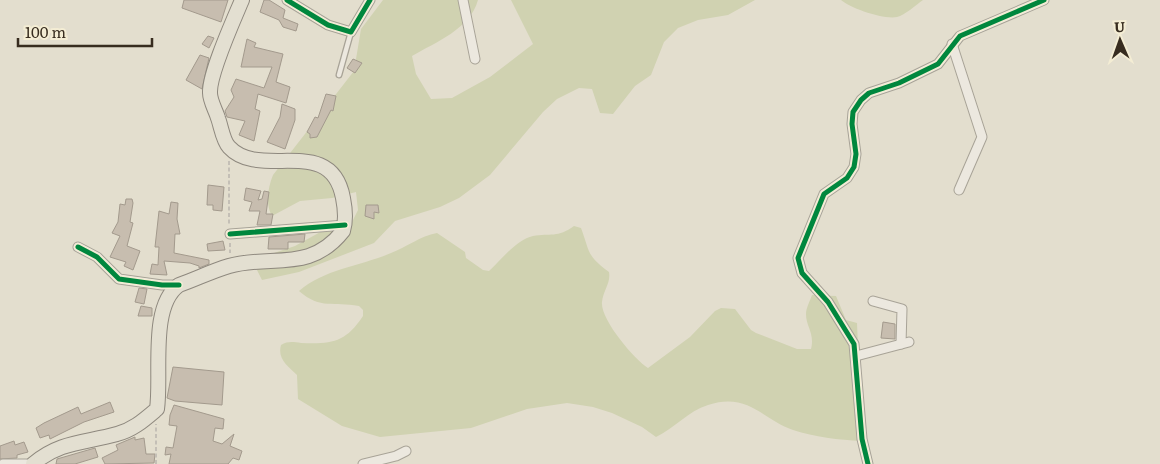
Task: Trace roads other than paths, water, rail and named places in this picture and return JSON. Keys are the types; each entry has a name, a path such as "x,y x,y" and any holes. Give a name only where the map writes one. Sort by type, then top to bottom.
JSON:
{"main road":[{"path":"33,464 46,454 70,443 125,432 140,424 157,409 160,376 160,318 164,304 172,290 179,285 230,266 299,259 328,246 343,231 345,225 341,187 331,171 320,165 300,160 248,158 228,146 210,93 217,64 242,0"}],"street":[{"path":"288,0 328,25 351,32 370,0"},
{"path":"462,0 476,59"},
{"path":"868,464 862,439 856,356 850,335 828,302 802,273 798,258 824,194 847,178 854,167 856,154 852,124 853,112 861,100 869,94 931,68 942,60 952,44 960,36 1044,0"},
{"path":"952,44 982,137 958,190"},
{"path":"230,234 345,225"},
{"path":"78,247 97,257 119,279 156,285 179,285"},
{"path":"856,356 905,343 902,309 873,301"},
{"path":"363,464 396,456 406,451"},
{"path":"3,464 27,464"}],"lane":[{"path":"339,75 351,32"}]}
